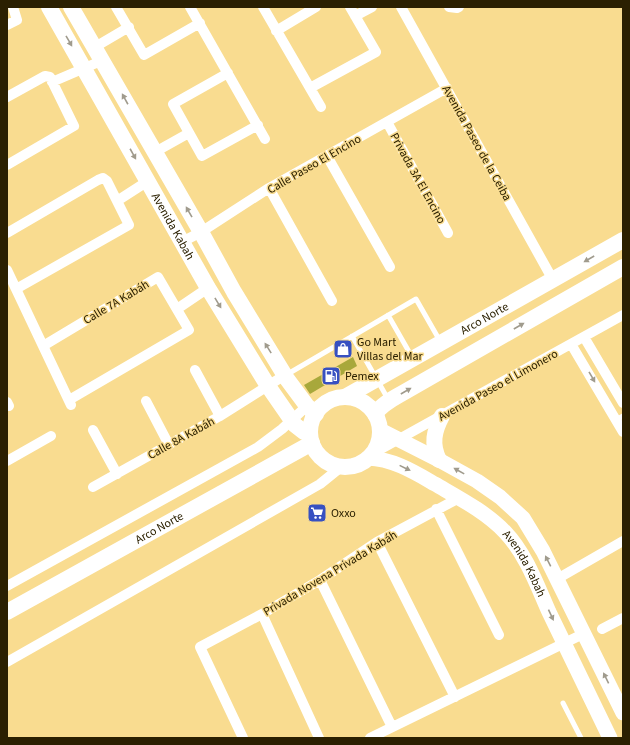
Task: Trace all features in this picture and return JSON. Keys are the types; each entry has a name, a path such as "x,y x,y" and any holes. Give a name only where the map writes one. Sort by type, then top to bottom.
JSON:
{"main road":[{"name":"Avenida Kabah","path":"49,7 208,288 290,420 311,438"},
{"name":"Avenida Kabah","path":"71,7 234,292 285,375 311,410"},
{"name":"Arco Norte","path":"345,397 623,240"},
{"name":"Arco Norte","path":"375,414 389,401 623,267"},
{"path":"345,397 352,398 365,404 375,414 380,430 380,438 377,447 370,456 355,465 341,467 323,459 316,452 311,438 311,410 338,398 345,397"},
{"path":"439,460 435,448 434,436 442,416"},
{"name":"Avenida Kabah","path":"380,430 477,481 500,497 523,518 534,534 585,633 623,713"},
{"name":"Arco Norte","path":"7,612 311,438"},
{"name":"Avenida Kabah","path":"370,456 403,467 459,498 494,521 507,534 525,561 610,738"}],"street":[{"path":"116,7 144,55 200,23"},
{"path":"190,7 265,138"},
{"path":"263,7 321,107"},
{"path":"276,31 316,7"},
{"path":"310,88 376,52 350,7"},
{"path":"355,16 372,7"},
{"name":"Avenida Paseo de la Ceiba","path":"401,7 553,280"},
{"path":"449,7 459,7"},
{"path":"7,25 17,20 16,8"},
{"path":"52,82 85,69 98,54 128,27"},
{"path":"228,73 173,104 202,156 258,125"},
{"path":"7,97 45,76 50,77 74,126 7,165"},
{"name":"Calle Paseo El Encino","path":"182,242 201,232 269,188 447,88"},
{"name":"Privada 3A El Encino","path":"387,122 448,233"},
{"path":"155,152 189,132"},
{"path":"327,156 390,267"},
{"path":"7,233 103,178 107,181 129,225 16,289"},
{"path":"117,201 148,181"},
{"path":"269,188 332,301"},
{"name":"Calle 7A Kabáh","path":"7,270 43,346 70,402 189,330 158,277 43,346"},
{"path":"177,309 208,288"},
{"name":"Avenida Paseo el Limonero","path":"370,456 623,315"},
{"path":"584,337 623,403"},
{"path":"571,344 620,418 623,432"},
{"path":"195,370 220,416"},
{"name":"Calle 8A Kabáh","path":"93,487 220,416 285,375"},
{"path":"146,401 169,445"},
{"path":"7,586 258,446 282,429 290,420 311,410"},
{"path":"93,430 117,474"},
{"path":"7,461 51,436"},
{"path":"7,662 320,484 341,467"},
{"name":"Privada Novena Privada Kabáh","path":"243,738 200,647 262,614 320,580 377,542 459,498"},
{"path":"436,510 499,635"},
{"path":"557,579 623,540"},
{"path":"377,542 455,697"},
{"path":"320,580 392,728"},
{"path":"262,614 319,738"},
{"path":"602,629 623,618"},
{"path":"370,738 585,633"}],"lane":[{"path":"285,375 416,299 441,344"},
{"path":"388,315 413,359"},
{"path":"352,336 389,401"},
{"path":"563,703 581,738"}],"building":[{"name":"Pemex","path":"353,357 357,366 310,394 304,385"}],"place":[{"name":"Go Mart Villas del Mar","path":"343,349"},
{"name":"Pemex","path":"331,376"},
{"name":"Oxxo","path":"317,513"}]}
